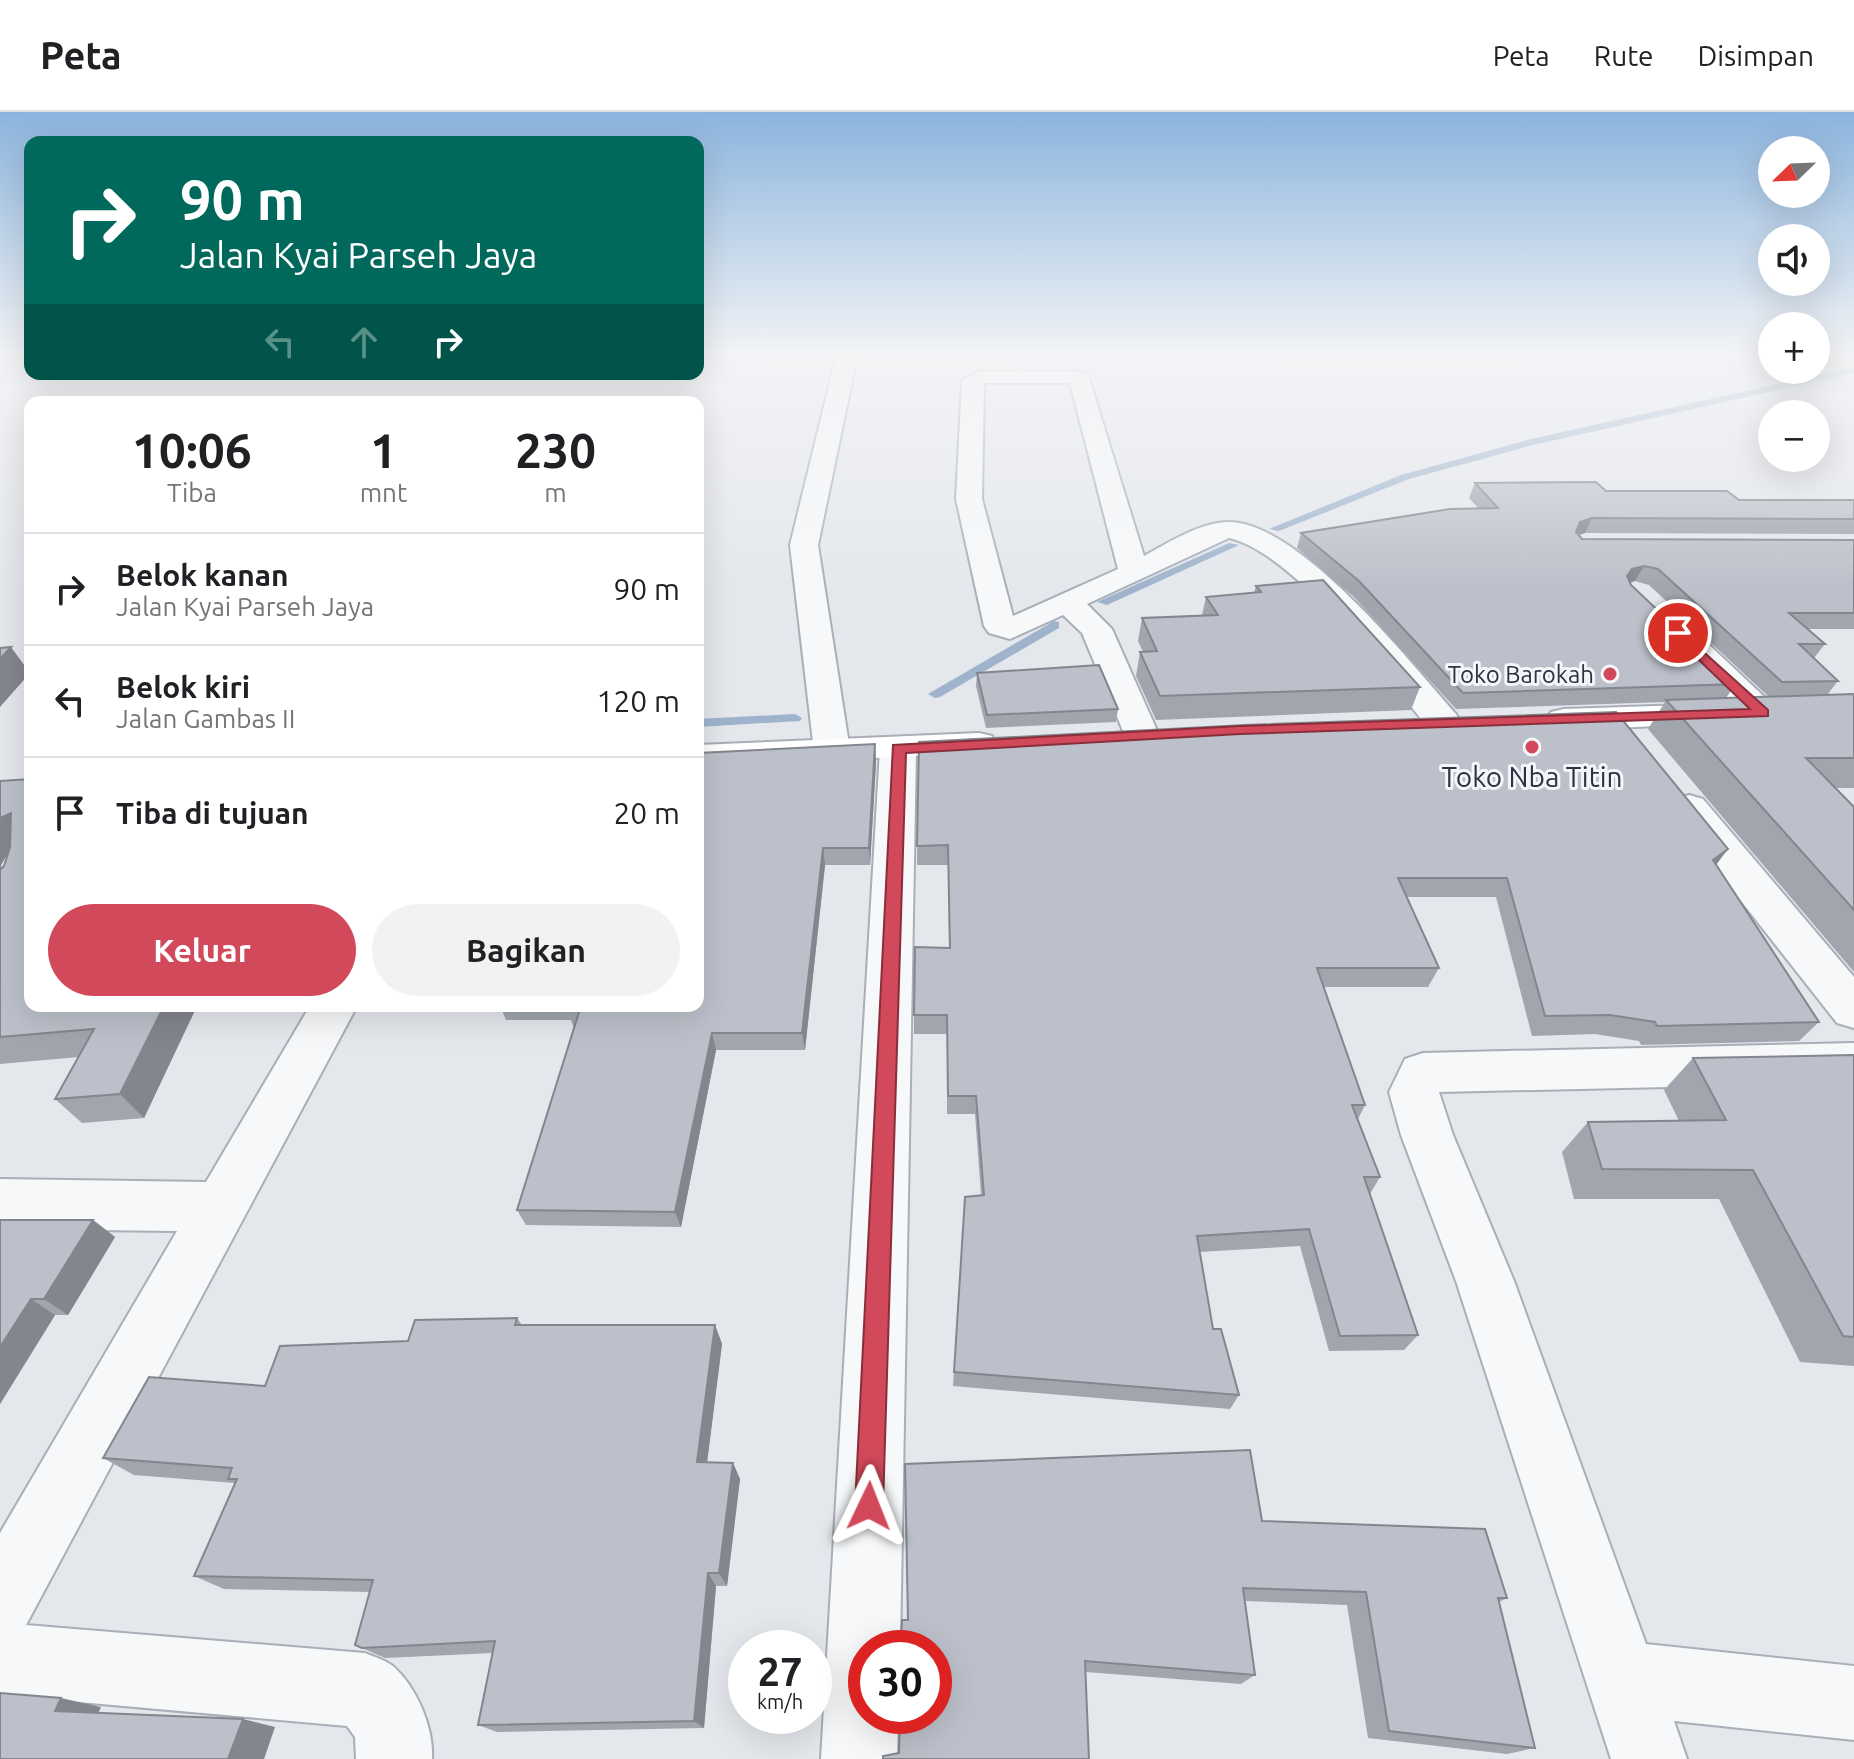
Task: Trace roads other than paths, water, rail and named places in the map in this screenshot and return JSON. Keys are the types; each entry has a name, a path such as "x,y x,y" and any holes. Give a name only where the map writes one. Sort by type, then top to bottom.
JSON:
{"main road":[{"path":"1538,721 1777,712"},
{"path":"1396,724 1459,722"},
{"path":"704,756 1020,742"}],"street":[{"path":"829,434 804,545 832,751"},
{"path":"971,434 969,499 1000,626 1010,629 1206,538 1228,530 1241,530 1268,544 1328,593 1459,722"},
{"path":"1095,434 1134,573"},
{"path":"1066,602 1096,629 1140,735"},
{"path":"1670,626 1777,712"},
{"path":"1617,719 1854,1010"},
{"path":"859,1759 898,749"},
{"path":"0,1601 331,1012"},
{"path":"1649,1759 1485,1281 1427,1135 1414,1092 1423,1073 1854,1063"},
{"path":"0,1204 221,1207"},
{"path":"0,1659 365,1690 386,1712 395,1748 394,1759"},
{"path":"1621,1678 1854,1703"}],"waterway":[{"path":"1275,529 1405,477 1568,434"},
{"path":"1103,602 1233,545"},
{"path":"935,694 1054,625"},
{"path":"704,723 795,718"}],"place":[{"name":"Toko Barokah","path":"1610,674"},
{"name":"Toko Nba Titin","path":"1532,747"}]}
